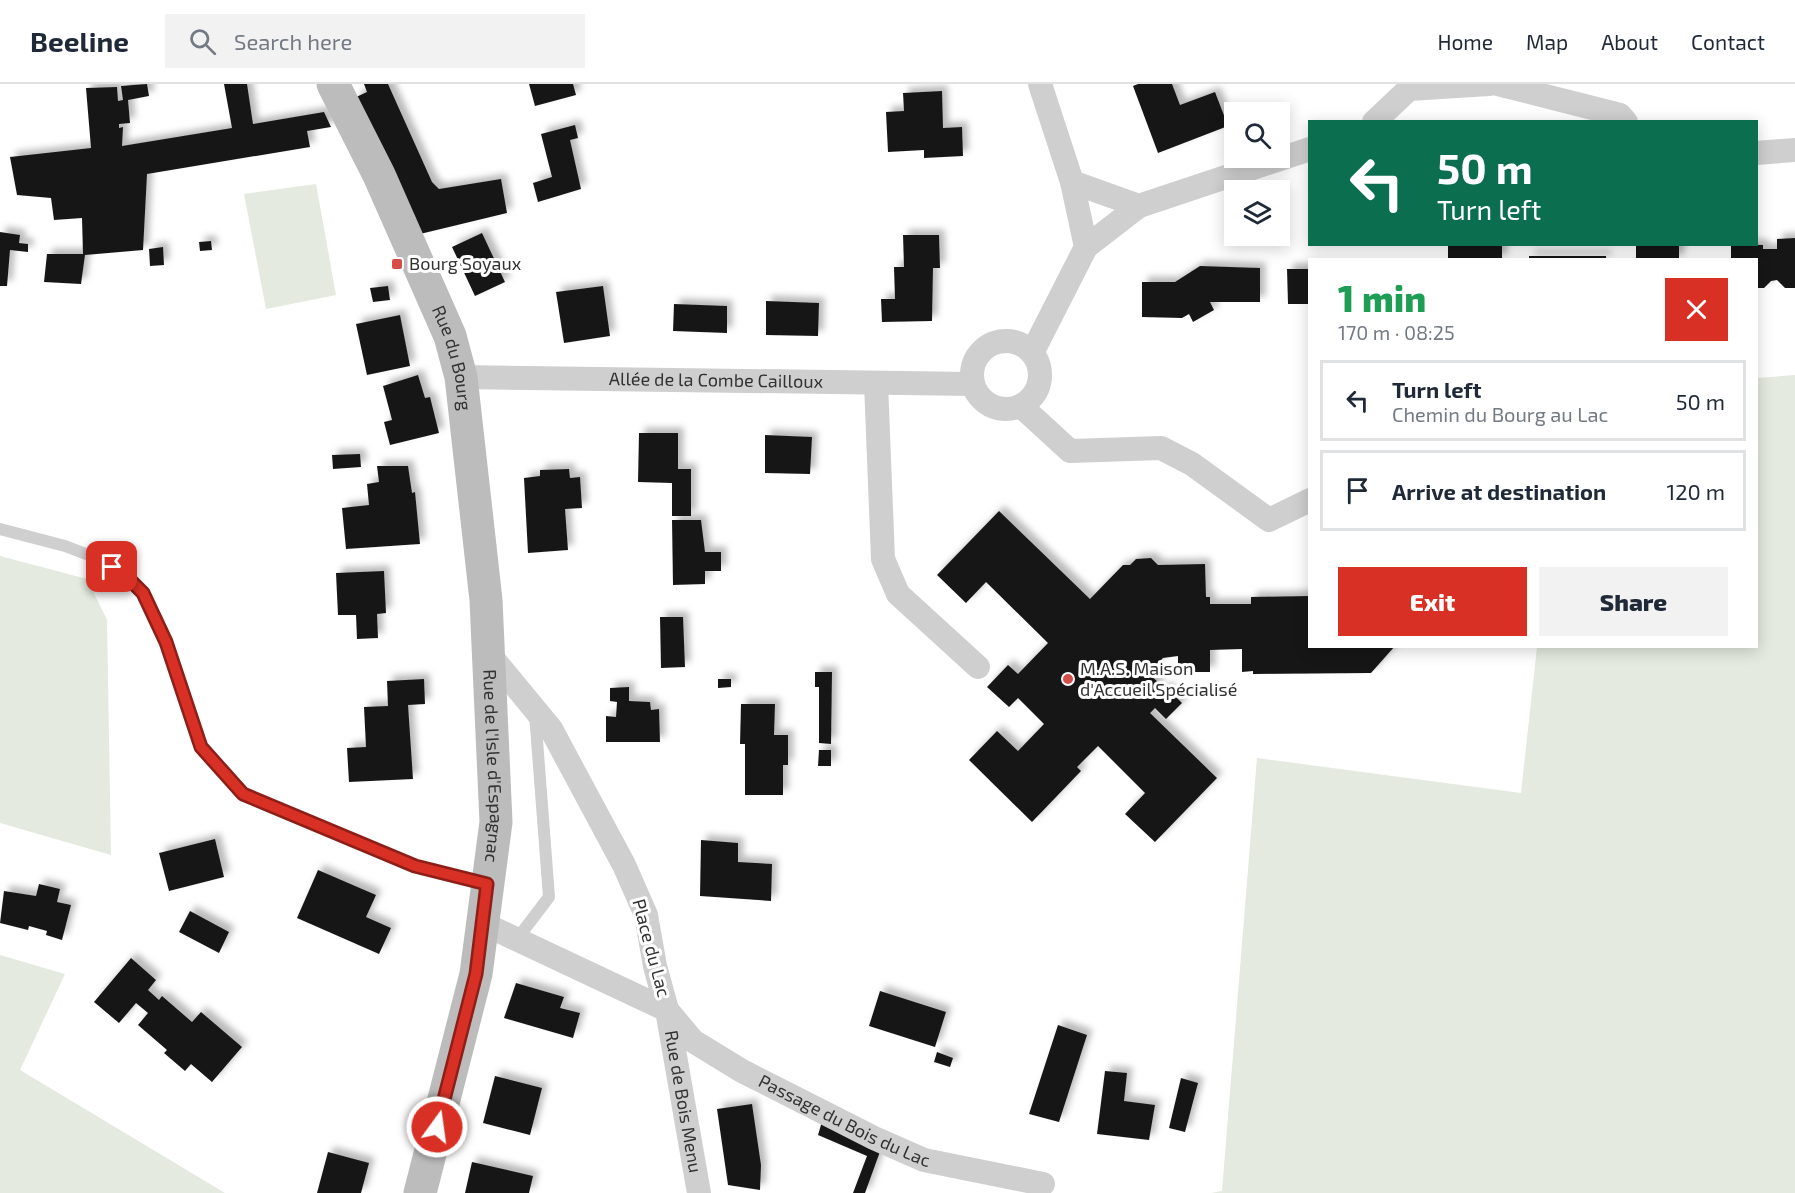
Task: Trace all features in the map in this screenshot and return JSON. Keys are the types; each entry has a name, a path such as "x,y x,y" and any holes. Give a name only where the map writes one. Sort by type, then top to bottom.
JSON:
{"street":[{"name":"Rue du Bourg","path":"333,84 379,175 450,336 461,377 490,655"},
{"path":"1040,84 1072,182 1086,247"},
{"path":"1376,120 1409,89 1489,84"},
{"path":"1498,84 1620,116 1624,120"},
{"path":"1032,352 1086,247 1139,206 1308,150"},
{"path":"1758,153 1795,150"},
{"path":"1072,182 1139,206"},
{"path":"1012,341 1032,352 1038,361 1040,382 1036,392 1021,406 1011,409 991,406 976,393 972,384 974,361 990,344 1012,341"},
{"name":"Allée de la Combe Cailloux","path":"461,377 972,384"},
{"path":"876,383 883,559 898,594 978,667"},
{"path":"1021,406 1070,451 1161,448 1192,464 1269,520 1308,501"},
{"name":"Place du Lac","path":"490,655 551,729 624,865 646,915 655,966 667,1010"},
{"name":"Rue de l'Isle d'Espagnac","path":"420,1193 476,974 484,924 496,822 490,655"},
{"name":"Place du Lac","path":"484,924 667,1010"},
{"name":"Passage du Bois du Lac","path":"667,1010 693,1041 742,1071 874,1138 924,1160 1043,1184"},
{"name":"Rue de Bois Menu","path":"667,1010 699,1193"}],"lane":[{"path":"0,529 65,546 99,559 124,574 143,593 166,642 201,747 243,794 415,866 487,884"},
{"path":"518,939 549,897 535,710"}],"shaded area":[{"path":"316,184 336,295 266,309 244,194"},
{"path":"1795,375 1795,1193 1211,1193 1222,1191 1257,758 1521,793 1537,648 1758,648 1758,378"},
{"path":"0,556 87,579 107,620 111,855 0,823"},
{"path":"0,955 65,974 20,1070 225,1193 0,1193"}],"building":[{"path":"147,84 149,96 128,100 130,123 119,124 119,128 123,127 122,146 232,128 224,84 247,84 253,124 324,112 331,127 307,131 310,147 147,174 143,250 85,255 81,284 44,282 47,254 83,254 82,218 54,220 51,198 17,195 10,157 91,148 86,88 117,87 118,101 123,100 121,86"},
{"path":"364,84 388,84 432,182 439,189 501,179 507,213 420,234 354,98 367,92"},
{"path":"529,84 573,84 576,95 535,106"},
{"path":"1172,84 1180,105 1215,92 1224,116 1224,128 1158,153 1133,86"},
{"path":"942,91 943,128 962,127 963,156 924,158 924,150 888,152 886,112 904,111 903,93"},
{"path":"575,125 578,138 570,140 581,189 538,202 533,183 552,177 541,134"},
{"path":"0,232 20,235 19,243 28,244 28,252 10,250 7,286 0,286"},
{"path":"482,233 505,282 475,296 452,247"},
{"path":"903,235 939,235 940,268 933,268 932,321 882,322 881,299 895,299 894,267 904,267"},
{"path":"1795,238 1795,288 1785,288 1777,280 1771,281 1764,288 1758,288 1758,258 1731,258 1731,246 1763,245 1763,249 1777,249 1777,239"},
{"path":"211,241 212,250 200,251 199,242"},
{"path":"1448,246 1502,246 1502,258 1448,258"},
{"path":"1636,246 1679,246 1679,258 1636,258"},
{"path":"163,247 164,265 150,266 149,249"},
{"path":"1529,256 1606,256 1606,258 1529,258"},
{"path":"1200,266 1260,268 1260,302 1210,302 1214,310 1193,322 1189,314 1182,318 1142,317 1142,282 1175,282"},
{"path":"1287,269 1308,269 1308,304 1288,304"},
{"path":"388,286 390,300 373,302 370,288"},
{"path":"603,286 610,336 564,343 556,292"},
{"path":"766,301 819,303 818,336 766,335"},
{"path":"674,304 727,306 727,333 673,331"},
{"path":"400,315 410,366 367,375 356,324"},
{"path":"418,375 425,398 430,397 439,433 390,445 384,422 392,420 383,386"},
{"path":"639,433 678,433 678,469 691,469 691,516 672,516 672,483 638,482"},
{"path":"765,435 812,437 810,474 765,473"},
{"path":"360,454 361,467 333,469 332,455"},
{"path":"377,466 408,466 412,493 415,492 420,544 346,549 342,508 369,505 367,484 379,482"},
{"path":"569,469 570,478 580,477 582,508 565,509 568,550 528,553 524,478 540,476 540,470"},
{"name":"M.A.S. Maison d'Accueil Spécialisé","path":"999,511 1090,599 1123,565 1130,565 1136,559 1151,558 1158,565 1205,564 1206,597 1210,597 1210,604 1251,604 1251,597 1308,596 1308,648 1393,648 1371,673 1253,674 1253,671 1242,672 1242,649 1210,650 1210,672 1178,672 1178,656 1163,658 1148,673 1160,684 1154,689 1159,694 1166,687 1182,703 1166,719 1155,708 1150,713 1217,778 1155,842 1125,814 1145,793 1098,746 1077,767 1081,771 1032,822 969,760 997,731 1018,751 1044,724 1018,698 1009,707 987,687 1008,665 1018,674 1048,643 986,582 966,603 937,575"},
{"path":"672,520 701,520 705,552 721,552 721,571 705,571 705,584 673,585"},
{"path":"384,571 386,613 377,614 378,638 357,639 356,615 338,615 336,573"},
{"path":"660,617 683,617 685,667 661,668"},
{"path":"815,672 832,672 831,744 819,743 819,687 815,687"},
{"path":"424,679 425,704 408,705 413,779 349,782 347,748 366,747 364,707 388,706 387,681"},
{"path":"718,679 731,679 731,687 718,688"},
{"path":"629,687 629,701 650,702 651,710 659,709 660,742 606,742 606,716 616,717 617,702 610,701 610,688"},
{"path":"741,704 775,704 774,735 788,735 788,765 783,765 783,795 745,795 745,744 740,744"},
{"path":"819,750 831,750 831,766 818,766"},
{"path":"215,839 224,877 169,891 159,853"},
{"path":"701,840 738,843 738,862 772,864 771,901 700,896"},
{"path":"318,870 376,895 366,917 391,928 379,954 297,918"},
{"path":"39,884 60,889 57,902 71,905 62,940 46,935 47,931 29,926 28,930 0,923 4,891 36,896"},
{"path":"190,911 229,932 219,953 179,932"},
{"path":"131,958 156,980 148,990 159,1000 162,996 192,1022 201,1012 242,1047 212,1082 191,1064 185,1071 164,1053 167,1050 138,1025 148,1013 136,1003 119,1023 94,1002"},
{"path":"516,983 564,997 560,1008 580,1013 573,1038 504,1018"},
{"path":"880,991 946,1012 935,1047 869,1026"},
{"path":"1058,1025 1087,1035 1059,1122 1029,1114"},
{"path":"937,1052 953,1058 950,1067 934,1062"},
{"path":"1105,1071 1127,1073 1124,1101 1155,1105 1149,1140 1097,1134"},
{"path":"495,1076 542,1088 530,1135 483,1123"},
{"path":"1181,1078 1198,1083 1185,1132 1169,1128"},
{"path":"752,1104 761,1165 760,1190 728,1185 717,1109"},
{"path":"823,1118 882,1146 865,1193 853,1193 867,1156 818,1135"},
{"path":"328,1152 369,1163 361,1193 317,1193"},
{"path":"472,1162 533,1176 529,1193 465,1193"}],"place":[{"name":"Bourg Soyaux","path":"397,264"},
{"name":"M.A.S. Maison d'Accueil Spécialisé","path":"1068,679"}],"route":[{"path":"112,567 124,574 143,593 155,614 166,642 201,747 243,794 415,866 487,884 484,924 476,974 437,1127"}]}
